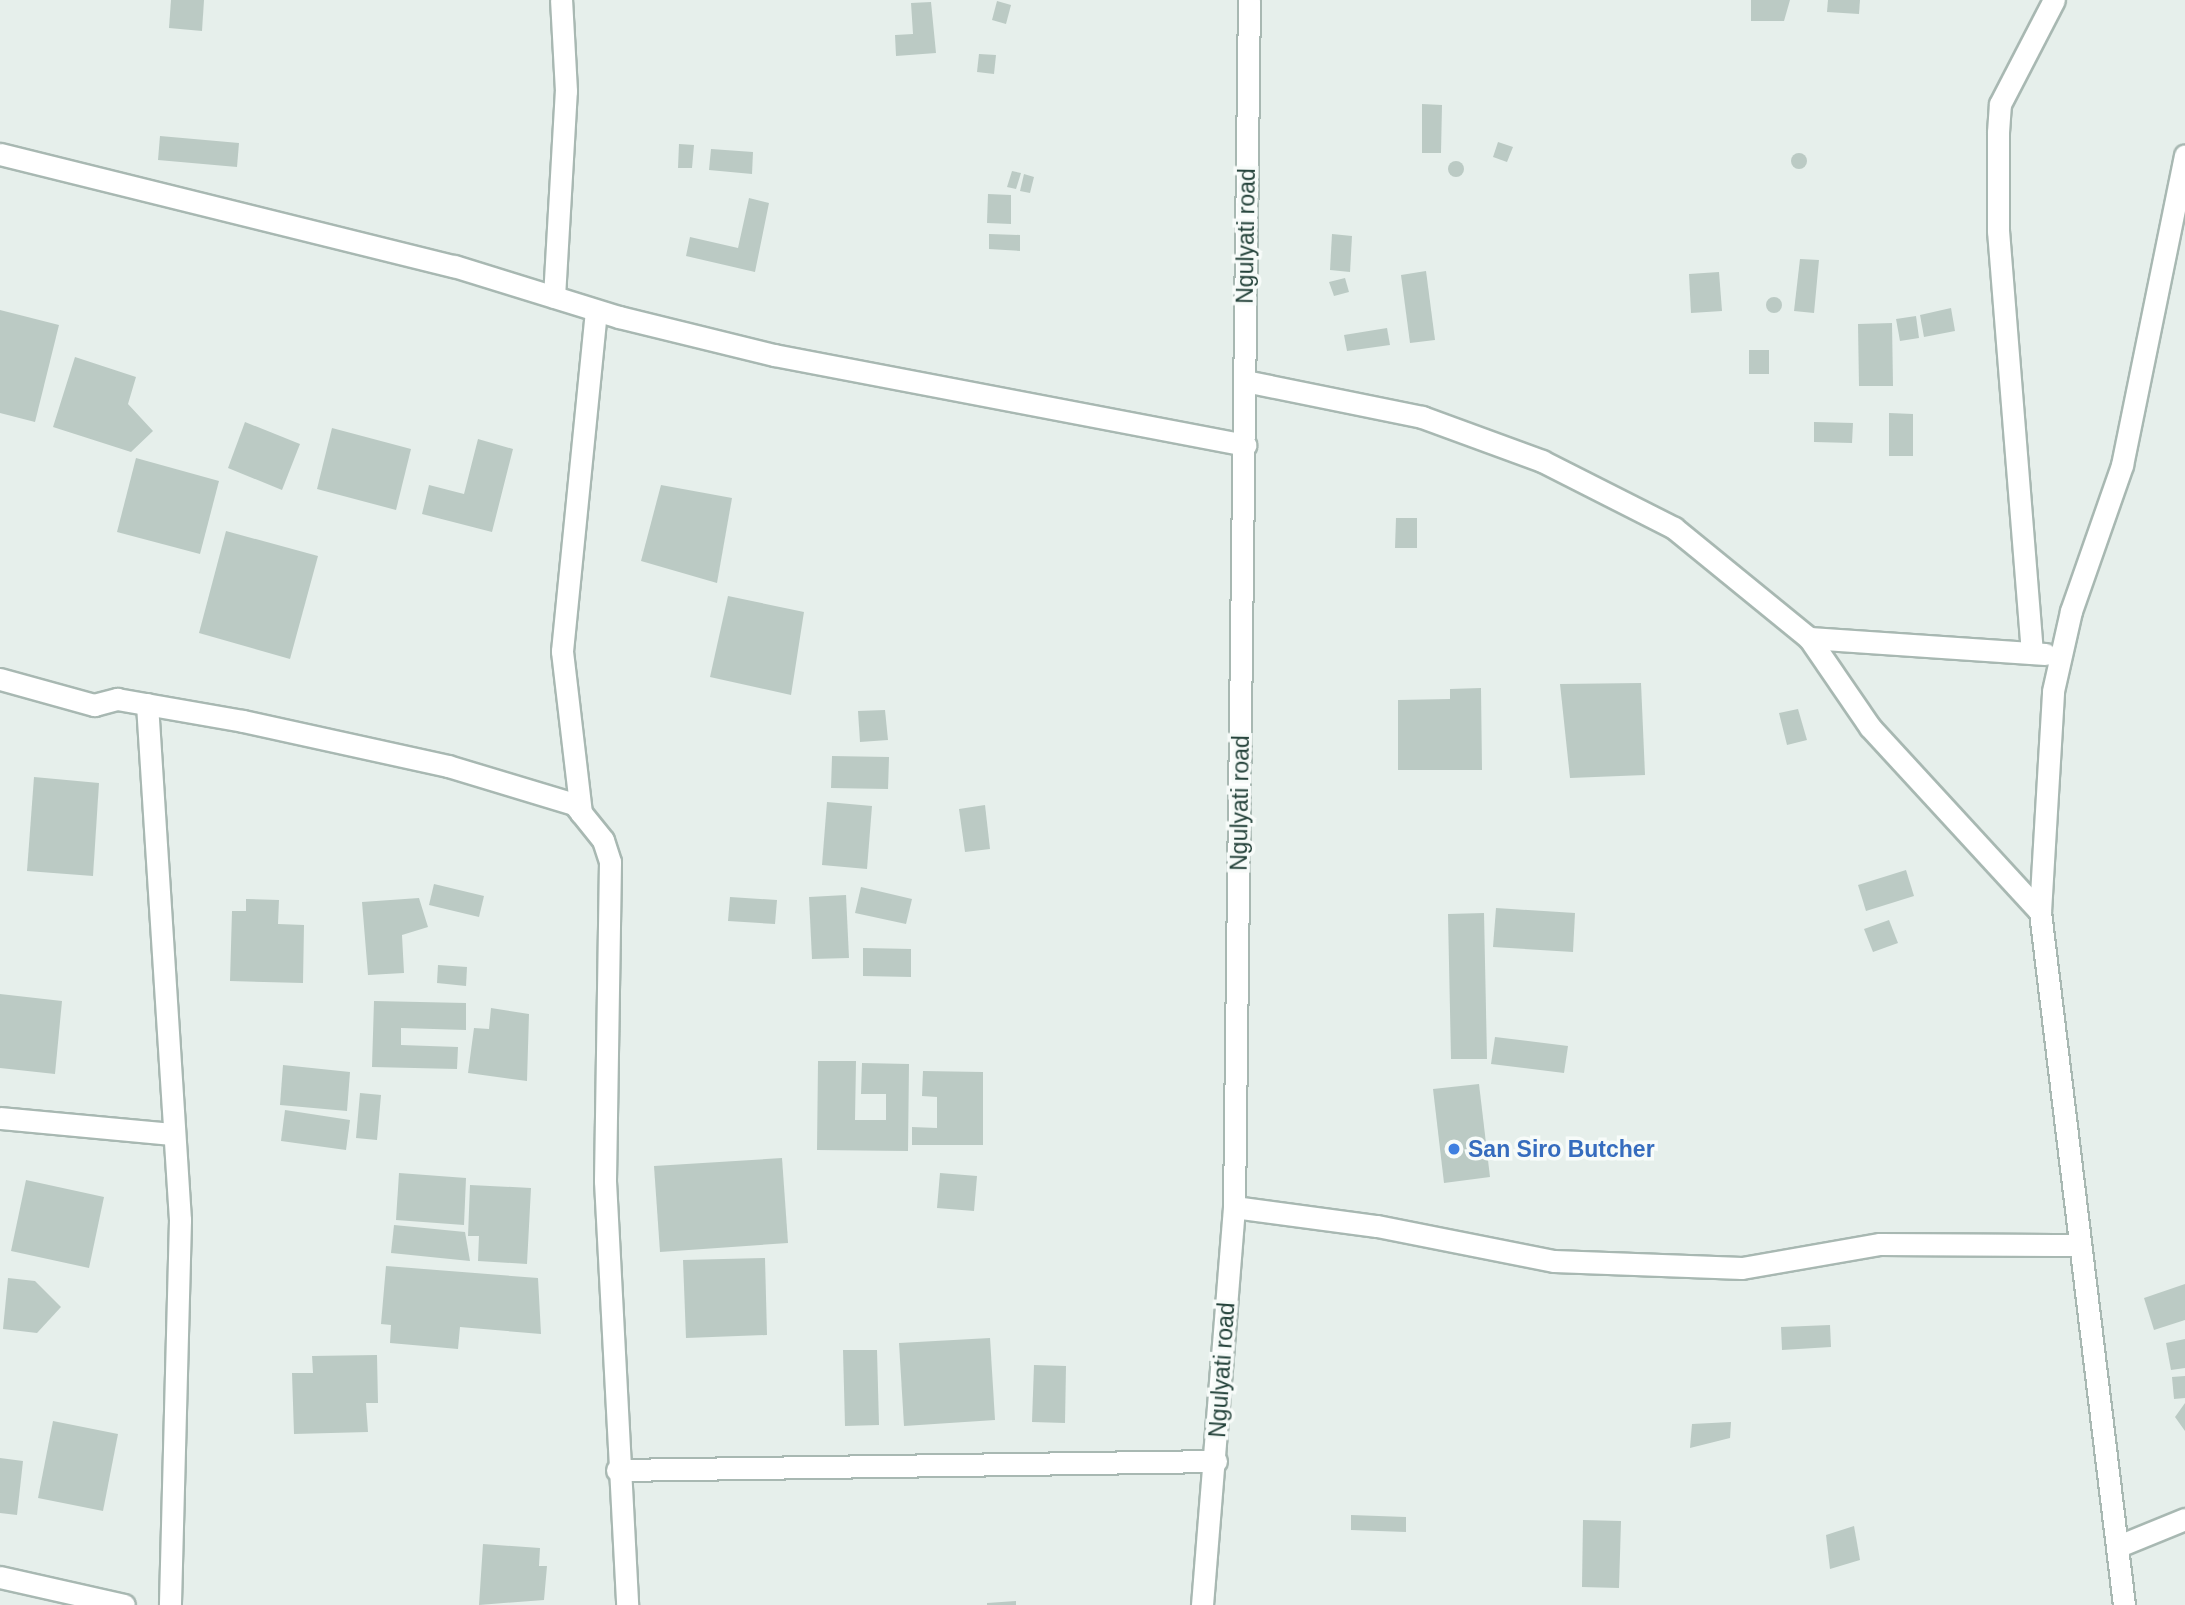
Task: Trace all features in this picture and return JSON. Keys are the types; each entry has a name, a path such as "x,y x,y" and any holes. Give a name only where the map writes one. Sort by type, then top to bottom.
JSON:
{"street":[{"path":"554,297 566,91 561,0"},
{"name":"Ngulyati road","path":"1202,1605 1216,1461 1234,1207 1249,0"},
{"path":"2032,653 1998,231 1998,132 2000,104 2054,0"},
{"path":"0,155 454,265 596,311 774,355 1245,445"},
{"path":"2124,1605 2121,1545 2079,1245 2040,912 2053,691 2061,654 2122,465 2185,156"},
{"path":"596,311 562,651 581,813 610,862 605,1181 617,1470 627,1605"},
{"path":"1245,382 1422,417 1542,461 1674,528 1809,638 1870,727 2040,912"},
{"path":"1809,638 2061,654"},
{"path":"0,679 94,705 117,699 147,704 448,766 535,790 581,813"},
{"path":"147,704 172,1134 180,1220 170,1605"},
{"path":"0,1118 172,1134"},
{"path":"1234,1207 1377,1226 1554,1261 1742,1268 1880,1244 2079,1245"},
{"path":"617,1470 1216,1461"},
{"path":"2121,1545 2185,1519"},
{"path":"0,1577 124,1605"}],"building":[{"path":"171,0 204,0 202,31 169,28"},
{"path":"1751,0 1790,0 1784,21 1751,21"},
{"path":"1828,0 1860,0 1859,14 1827,12"},
{"path":"997,1 1011,5 1006,24 992,20"},
{"path":"931,2 936,53 896,56 895,35 913,34 911,3"},
{"path":"979,54 996,55 994,74 977,72"},
{"path":"1422,104 1442,105 1441,153 1422,153"},
{"path":"160,136 239,143 237,167 158,160"},
{"path":"1498,142 1513,147 1507,162 1493,157"},
{"path":"679,144 694,145 692,168 678,168"},
{"path":"711,149 753,152 752,174 709,170"},
{"path":"1799,153 1807,161 1799,169 1791,161"},
{"path":"1453,161 1459,161 1464,169 1462,175 1453,177 1448,172 1448,166"},
{"path":"1012,171 1021,173 1016,189 1007,187"},
{"path":"1024,174 1034,177 1030,193 1020,191"},
{"path":"988,194 1011,195 1011,224 987,223"},
{"path":"749,198 769,203 755,272 686,256 690,237 738,248"},
{"path":"989,234 1020,235 1020,251 989,249"},
{"path":"1332,234 1352,236 1350,272 1330,270"},
{"path":"1800,259 1819,260 1814,313 1794,311"},
{"path":"1426,271 1435,340 1410,343 1401,275"},
{"path":"1719,272 1722,311 1691,313 1689,274"},
{"path":"1345,278 1349,292 1334,296 1329,282"},
{"path":"1771,297 1777,297 1782,305 1780,311 1771,313 1766,308 1766,302"},
{"path":"1951,308 1955,331 1924,337 1920,315"},
{"path":"0,310 59,325 35,422 0,413"},
{"path":"1916,316 1919,338 1900,341 1896,319"},
{"path":"1892,323 1893,386 1859,386 1858,324"},
{"path":"1387,328 1390,345 1347,351 1344,335"},
{"path":"1749,350 1769,350 1769,374 1749,374"},
{"path":"75,357 136,377 128,404 153,431 131,452 53,427"},
{"path":"1889,413 1913,414 1913,456 1889,456"},
{"path":"245,422 300,444 282,490 228,468"},
{"path":"1814,422 1853,423 1852,443 1814,442"},
{"path":"332,428 411,449 396,510 317,489"},
{"path":"478,439 513,449 492,532 422,514 429,485 464,494"},
{"path":"136,458 219,481 200,554 117,532"},
{"path":"661,485 732,498 717,583 641,561"},
{"path":"1396,518 1417,518 1417,548 1395,548"},
{"path":"226,531 318,556 290,659 199,633"},
{"path":"728,596 804,612 791,695 710,677"},
{"path":"1641,683 1645,775 1570,778 1560,684"},
{"path":"1481,688 1482,770 1398,770 1398,700 1450,699 1450,689"},
{"path":"1798,709 1807,740 1787,745 1779,713"},
{"path":"885,710 888,740 860,742 858,711"},
{"path":"832,756 889,757 888,789 831,788"},
{"path":"34,777 99,783 93,876 27,871"},
{"path":"827,802 872,806 867,869 822,865"},
{"path":"985,805 990,849 965,852 959,809"},
{"path":"1906,870 1914,896 1866,911 1858,885"},
{"path":"434,884 484,896 479,917 429,905"},
{"path":"861,887 912,899 906,924 855,913"},
{"path":"846,895 849,958 812,959 809,897"},
{"path":"730,897 777,900 775,924 728,921"},
{"path":"419,898 428,927 402,935 404,973 368,975 362,902"},
{"path":"246,899 279,900 278,924 304,925 303,983 230,981 232,911 246,911"},
{"path":"1496,908 1575,913 1573,952 1493,947"},
{"path":"1484,913 1487,1059 1451,1059 1448,914"},
{"path":"1889,920 1898,943 1873,952 1864,929"},
{"path":"863,948 911,949 911,977 863,976"},
{"path":"438,965 467,967 466,986 437,983"},
{"path":"0,994 62,1001 55,1074 0,1068"},
{"path":"374,1001 466,1003 466,1030 401,1028 401,1045 458,1047 457,1069 372,1067"},
{"path":"491,1008 529,1014 527,1081 468,1073 474,1028 489,1029"},
{"path":"1495,1037 1568,1046 1564,1073 1491,1064"},
{"path":"818,1061 856,1061 855,1120 886,1120 886,1094 861,1094 862,1063 909,1064 908,1151 817,1150"},
{"path":"283,1065 350,1072 347,1111 280,1105"},
{"path":"923,1071 983,1072 983,1145 912,1145 912,1127 937,1128 937,1097 922,1096"},
{"path":"1479,1084 1490,1177 1444,1183 1433,1089"},
{"path":"360,1093 381,1095 377,1140 356,1138"},
{"path":"285,1110 350,1120 346,1150 281,1141"},
{"path":"782,1158 788,1243 660,1252 654,1166"},
{"path":"399,1173 466,1178 464,1225 396,1220"},
{"path":"940,1173 977,1176 974,1211 937,1208"},
{"path":"26,1180 104,1197 89,1268 11,1251"},
{"path":"470,1185 531,1188 527,1264 478,1261 479,1236 468,1236"},
{"path":"394,1225 465,1232 470,1261 391,1253"},
{"path":"765,1258 767,1335 686,1338 683,1260"},
{"path":"386,1266 538,1278 541,1334 460,1327 458,1349 390,1343 391,1325 381,1324"},
{"path":"8,1278 35,1281 61,1307 37,1333 3,1329"},
{"path":"2185,1284 2185,1320 2154,1330 2144,1298"},
{"path":"1830,1325 1831,1347 1782,1350 1781,1327"},
{"path":"990,1338 995,1420 904,1426 899,1343"},
{"path":"2185,1339 2185,1368 2171,1370 2166,1343"},
{"path":"843,1350 877,1350 879,1425 845,1426"},
{"path":"377,1355 378,1403 366,1403 368,1432 294,1434 292,1373 313,1373 312,1356"},
{"path":"1034,1365 1066,1366 1065,1423 1032,1422"},
{"path":"2185,1376 2185,1398 2174,1399 2172,1377"},
{"path":"2185,1403 2185,1431 2175,1417"},
{"path":"53,1421 118,1434 103,1511 38,1498"},
{"path":"1731,1422 1730,1438 1690,1448 1692,1424"},
{"path":"0,1458 23,1461 17,1515 0,1513"},
{"path":"1351,1515 1406,1517 1406,1532 1351,1530"},
{"path":"1583,1520 1621,1521 1619,1588 1582,1587"},
{"path":"1854,1526 1860,1560 1830,1569 1826,1535"},
{"path":"483,1544 540,1548 539,1566 547,1566 544,1600 479,1605"},
{"path":"1016,1601 1016,1605 987,1605 987,1603"}],"place":[{"name":"San Siro Butcher","path":"1454,1149"}]}
